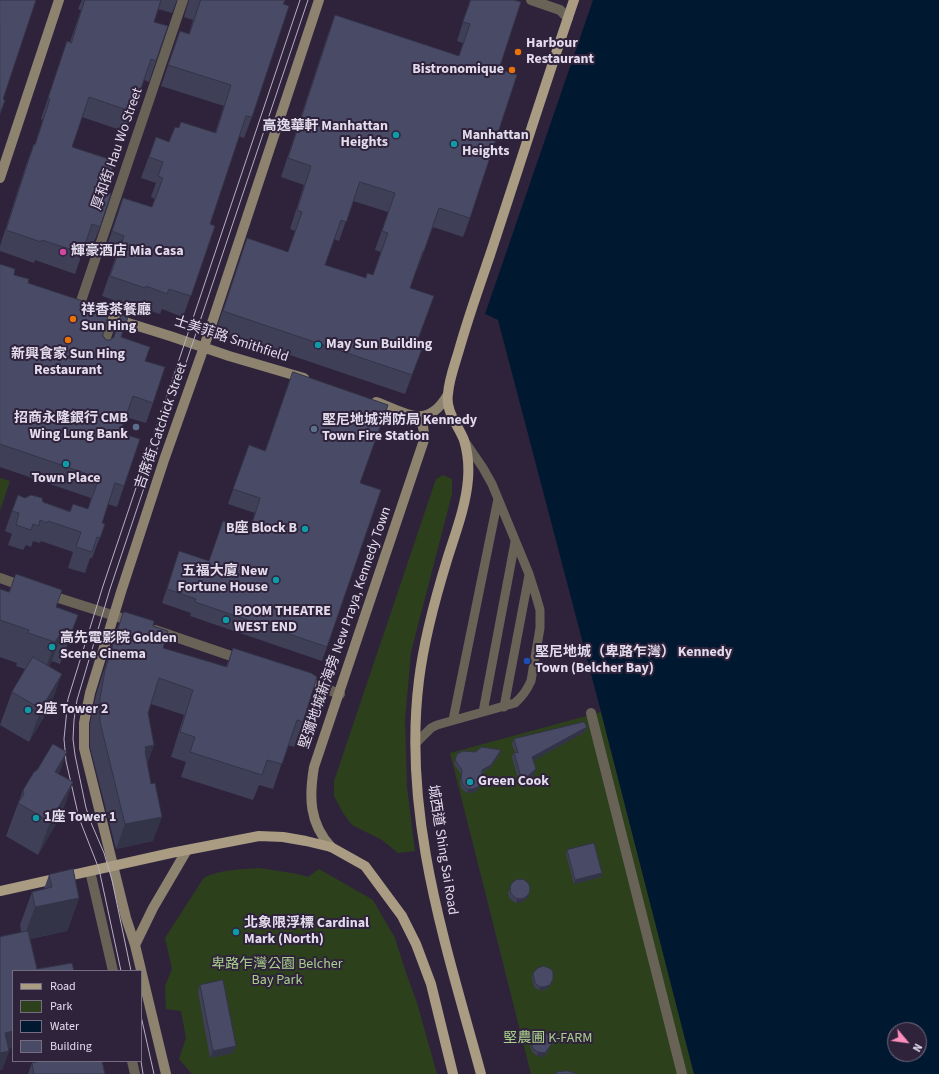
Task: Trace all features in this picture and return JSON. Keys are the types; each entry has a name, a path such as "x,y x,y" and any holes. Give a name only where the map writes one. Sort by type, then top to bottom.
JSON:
{"main road":[{"path":"0,178 59,0"},
{"name":"吉席街 Catchick Street","path":"141,970 126,918 84,748 84,723 90,693 158,478 204,347 319,0"},
{"path":"370,400 417,417 425,416 433,412 442,405 447,396 468,320 574,0"},
{"name":"士美菲路 Smithfield","path":"76,306 229,356 312,381"},
{"name":"城西道 Shing Sai Road","path":"447,396 449,410 464,441 468,458 468,478 466,492 424,646 419,682 415,744 419,814 426,854 441,929 481,1074"},
{"name":"堅彌地城新海旁 New Praya, Kennedy Town","path":"331,847 322,838 314,819 311,804 311,785 314,767 340,694 424,440 424,429 422,422 417,417"},
{"path":"0,891 187,850 259,836 306,840 331,847 365,866 402,916 416,944 431,984 453,1074"},
{"path":"135,945 153,908 187,850"},
{"name":"吉席街 Catchick Street","path":"142,974 166,1074"}],"street":[{"name":"厚和街 Hau Wo Street","path":"76,306 183,0"},
{"path":"531,0 560,10 568,18"},
{"path":"0,578 252,663"},
{"path":"290,676 340,694"},
{"path":"591,713 682,1074"},
{"path":"90,871 113,970"},
{"path":"132,1062 135,1074"}],"lane":[{"path":"101,354 113,318"},
{"path":"415,744 431,728 454,720 504,707 514,703 522,696 531,681 540,628 540,610 529,574 498,499 482,468 464,441"},
{"path":"454,720 498,499"},
{"path":"482,712 515,542"},
{"path":"504,707 529,574"}],"green space":[{"path":"443,475 452,479 452,494 411,652 405,720 407,787 415,851 398,853 382,840 352,825 343,813 334,796 334,781 436,479"},
{"path":"0,478 10,481 0,511"},
{"name":"堅農圃 K-FARM","path":"601,712 694,1074 531,1074 450,753"},
{"name":"卑路乍灣公園 Belcher Bay Park","path":"259,868 308,877 319,869 373,900 395,938 417,1003 437,1074 192,1074 179,1059 186,1038 181,1011 166,1009 165,986 172,969 165,938 203,879 222,872"}],"water":[{"path":"593,0 939,0 939,1074 694,1074 498,320 485,314"}],"building":[{"path":"0,0 36,0 3,99 5,100 0,114"},
{"path":"85,0 161,0 154,22 168,26 156,61 151,59 133,112 89,97 72,147 115,161 104,192 111,194 100,227 92,224 82,253 42,240 41,242 6,230 50,99 48,98 67,41 71,43"},
{"path":"201,0 285,0 283,4 289,6 252,117 246,116 210,224 215,226 191,296 169,289 167,294 146,286 145,288 110,276 124,236 112,231 123,198 152,207 163,178 158,176 163,162 149,157 156,137 169,142 175,127 179,128 181,122 216,133 231,85 168,65 180,31 189,34"},
{"path":"471,0 514,0 521,2 499,69 517,75 470,218 439,208 410,288 434,296 418,339 425,341 412,375 223,311 247,238 288,252 302,212 297,210 311,166 288,158 335,15 459,56 470,24 463,22","holes":["360,182 395,193 382,231 388,233 373,275 367,273 366,278 325,265 341,220 346,222"]},
{"path":"0,264 15,269 14,275 29,279 28,283 110,310 103,333 106,340 110,340 114,337 121,314 128,317 121,337 150,347 145,361 165,367 153,403 133,396 120,433 140,439 124,486 115,483 102,523 105,524 100,538 97,537 92,552 76,547 81,532 48,521 47,523 40,520 39,526 33,524 31,530 16,525 19,513 12,511 18,495 25,498 31,495 42,498 43,502 70,512 73,504 88,509 99,478 0,444"},
{"name":"五福大廈 New Fortune House","path":"293,372 388,405 360,483 381,490 327,647 195,602 196,599 167,589 179,551 209,561 223,521 250,530 260,498 233,489 249,445 265,451"},
{"path":"16,574 62,590 56,607 78,615 72,631 64,628 55,642 28,633 29,630 0,620 0,589 9,592"},
{"path":"125,612 154,621 153,626 168,631 163,648 227,667 233,648 311,673 317,677 303,722 297,720 282,764 267,760 262,775 190,752 195,737 180,732 193,690 159,678 148,713 154,745 145,747 145,751 151,784 155,783 162,817 125,824 100,722 100,699 105,670 123,613"},
{"path":"33,657 62,674 41,709 12,692"},
{"path":"584,722 587,727 532,757 536,769 522,781 514,752 518,753 514,739"},
{"path":"53,744 67,752 55,772 73,782 50,822 18,803 24,794 23,790"},
{"path":"482,747 501,750 491,765 482,770 481,781 478,787 468,789 463,785 461,779 462,770 455,760 457,754 463,751 475,752"},
{"path":"594,843 602,873 575,880 567,850"},
{"path":"73,869 79,898 35,907 32,892 52,887 49,875"},
{"path":"520,879 527,882 530,889 527,896 520,899 513,896 510,889 513,882"},
{"path":"28,931 37,969 72,963 74,970 12,970 12,1031 5,1033 9,1051 0,1053 0,937"},
{"path":"544,966 551,969 553,972 553,979 550,985 540,987 535,983 533,973 538,968"},
{"path":"223,980 236,1046 213,1051 200,985"},
{"path":"543,1032 551,1038 551,1045 545,1053 538,1052 533,1049 531,1042 536,1034"},
{"path":"102,1062 105,1074 34,1074 32,1063"},
{"path":"568,1071 577,1074 555,1074 557,1072"}],"tram line":[{"path":"121,970 99,869 79,818 66,761 64,739 68,699 103,586 300,0"},
{"path":"131,970 112,880 104,853 86,808 75,755 73,739 77,700 110,589 308,0"},
{"path":"142,1020 154,1074"},
{"path":"141,1062 143,1074"}],"place":[{"name":"Harbour Restaurant","path":"518,52"},
{"name":"Bistronomique","path":"512,70"},
{"name":"高逸華軒 Manhattan Heights","path":"396,135"},
{"name":"Manhattan Heights","path":"454,144"},
{"name":"輝豪酒店 Mia Casa","path":"63,252"},
{"name":"祥香茶餐廳 Sun Hing","path":"73,319"},
{"name":"新興食家 Sun Hing Restaurant","path":"68,340"},
{"name":"May Sun Building","path":"318,345"},
{"name":"招商永隆銀行 CMB Wing Lung Bank","path":"136,427"},
{"name":"堅尼地城消防局 Kennedy Town Fire Station","path":"314,429"},
{"name":"Town Place","path":"66,464"},
{"name":"B座 Block B","path":"305,529"},
{"name":"五福大廈 New Fortune House","path":"276,580"},
{"name":"BOOM THEATRE WEST END","path":"226,620"},
{"name":"高先電影院 Golden Scene Cinema","path":"52,647"},
{"name":"堅尼地城（卑路乍灣） Kennedy Town (Belcher Bay)","path":"527,661"},
{"name":"2座 Tower 2","path":"28,710"},
{"name":"Green Cook","path":"470,782"},
{"name":"1座 Tower 1","path":"36,818"},
{"name":"北象限浮標 Cardinal Mark (North)","path":"236,932"}]}
